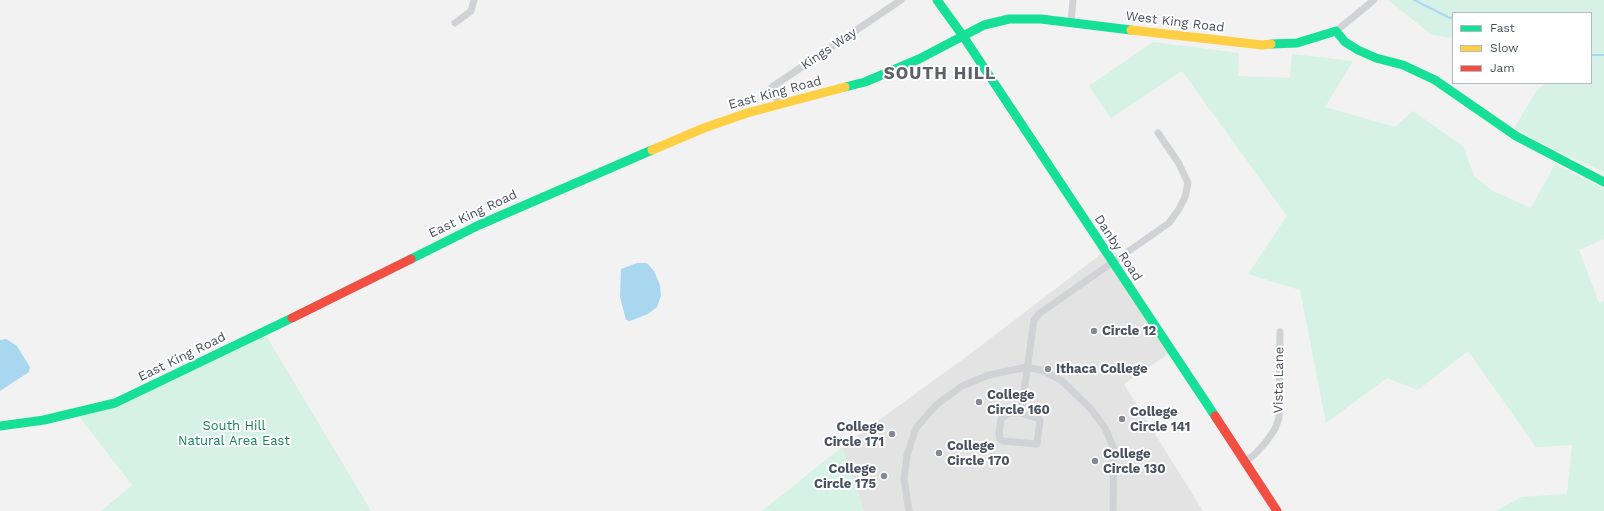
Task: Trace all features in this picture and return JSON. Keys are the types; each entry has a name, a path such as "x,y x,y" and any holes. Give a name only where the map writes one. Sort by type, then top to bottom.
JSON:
{"street":[{"path":"455,23 471,11 474,0"},
{"name":"Kings Way","path":"779,105 772,87 901,0"},
{"name":"Danby Road","path":"937,0 963,36 1277,511"},
{"path":"1071,22 1073,0"},
{"name":"West King Road","path":"963,36 984,26 1009,19 1028,18 1262,45 1296,43 1336,31 1374,0"},
{"path":"1336,31 1345,42 1358,50 1376,58 1403,65 1430,77 1516,136 1604,182"},
{"name":"East King Road","path":"0,426 44,420 115,403 149,388 472,229 578,180 704,128 747,113 865,82 919,59 963,36"},
{"path":"1020,414 1034,320 1040,313 1169,223 1185,197 1188,183 1178,162 1158,133"},
{"name":"Vista Lane","path":"1244,462 1254,456 1266,442 1275,429 1279,418 1280,332"},
{"path":"909,511 904,479 907,455 916,428 936,405 962,386 989,375 1027,367 1044,371 1062,381 1091,409 1105,428 1114,450 1113,511"},
{"path":"1009,413 1020,414 1039,418 1040,421 1037,444 1003,441 1000,438 1000,425 1004,416 1009,413"}],"shaded area":[{"name":"Ithaca College","path":"1105,251 1171,352 1124,384 1203,511 864,511 842,447 970,354"}],"green space":[{"path":"1388,0 1604,0 1604,172 1555,150 1514,128 1537,90 1544,84 1592,84 1592,12 1452,12 1452,38 1432,35"},
{"path":"1153,42 1239,53 1238,76 1290,78 1292,54 1353,61 1325,107 1395,127 1413,111 1463,146 1474,176 1493,191 1531,208 1555,164 1604,189 1604,239 1579,250 1599,303 1604,301 1604,511 1496,511 1521,497 1567,494 1572,445 1536,447 1468,351 1418,390 1387,378 1326,423 1300,290 1248,274 1287,216 1182,71 1111,118 1089,86"},
{"name":"South Hill Natural Area East","path":"264,332 371,511 101,511 132,485 78,415"},
{"path":"842,447 864,511 762,511"}],"water":[{"path":"637,263 647,263 654,271 660,285 661,296 657,307 648,314 630,321 626,320 620,297 621,269"},
{"path":"6,339 17,346 30,367 29,372 0,391 0,340"}],"waterway":[{"path":"1414,0 1450,18 1452,17"},
{"path":"1592,55 1604,55"}],"traffic: fast":[{"path":"937,0 963,36 1215,416"},
{"path":"845,87 865,82 919,59 984,25 1009,19 1041,19 1131,30"},
{"path":"1271,44 1297,43 1336,31 1345,42 1358,50 1376,58 1403,65 1435,80 1516,136 1604,182"},
{"path":"411,259 479,225 652,150"},
{"path":"0,426 44,420 115,403 292,318"}],"traffic: slow":[{"path":"1131,30 1262,45 1271,44"},
{"path":"652,150 704,128 747,113 845,87"}],"traffic: jam":[{"path":"292,318 411,259"},
{"path":"1215,416 1277,511"}],"place":[{"name":"Circle 12","path":"1094,331"},
{"name":"Ithaca College","path":"1048,369"},
{"name":"College Circle 160","path":"979,402"},
{"name":"College Circle 141","path":"1122,419"},
{"name":"College Circle 171","path":"892,434"},
{"name":"College Circle 170","path":"939,453"},
{"name":"College Circle 130","path":"1095,461"},
{"name":"College Circle 175","path":"884,476"}],"district":[{"name":"SOUTH HILL","path":"940,74"}]}
